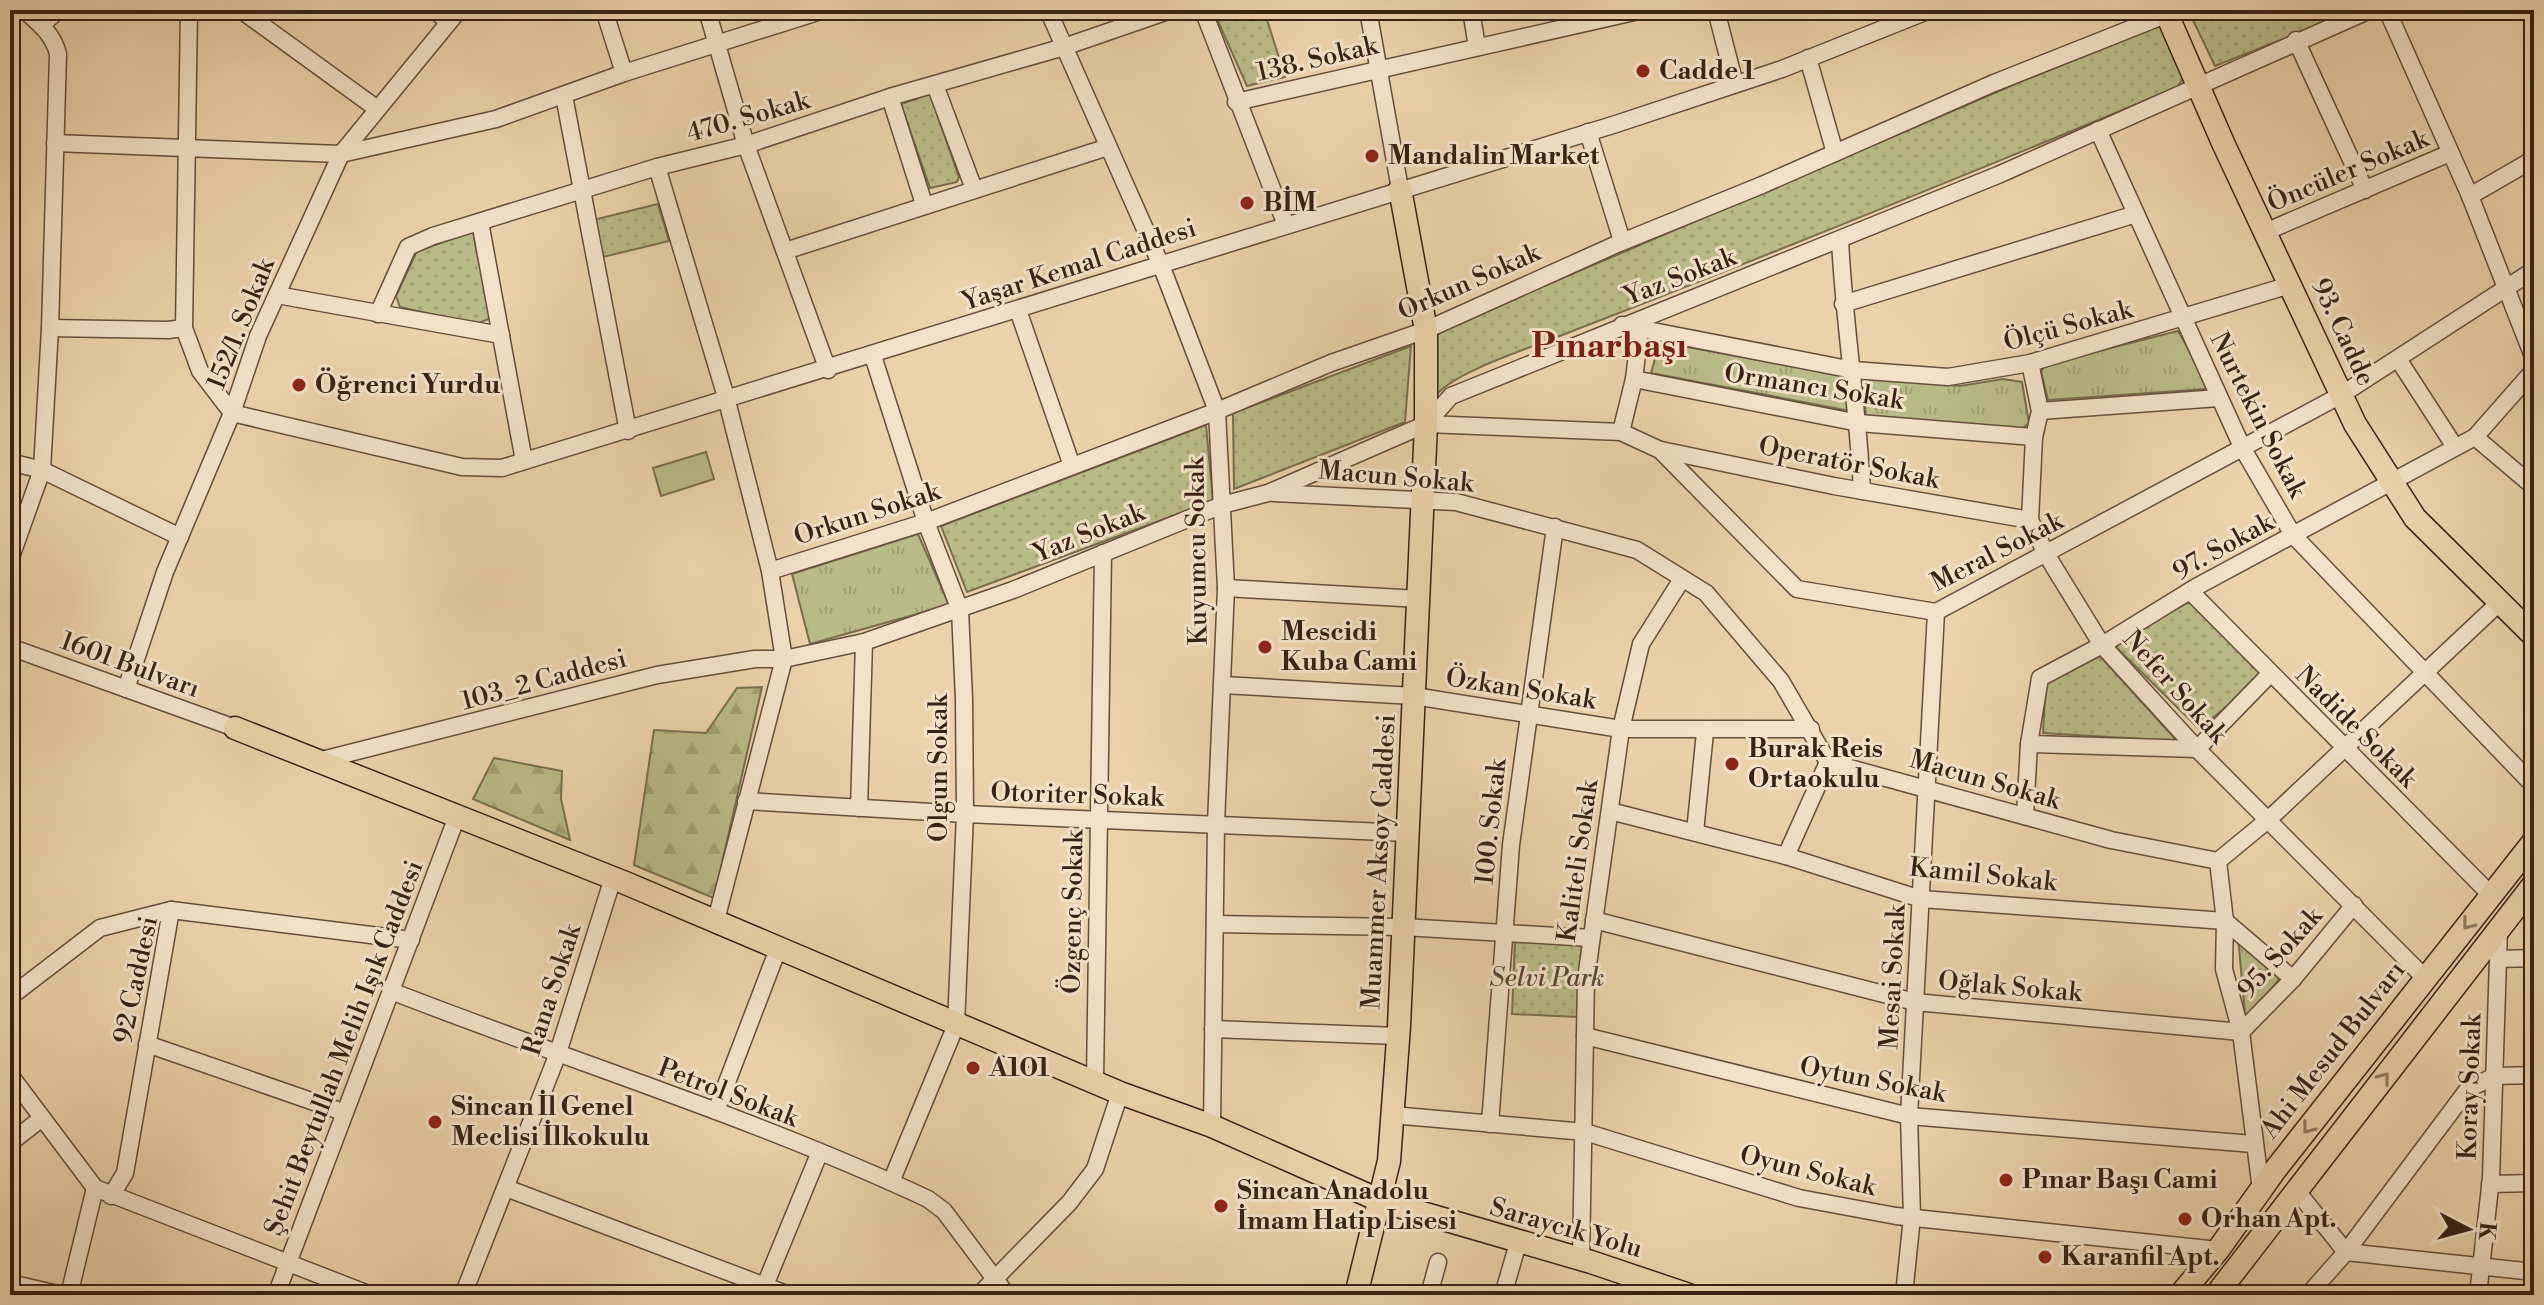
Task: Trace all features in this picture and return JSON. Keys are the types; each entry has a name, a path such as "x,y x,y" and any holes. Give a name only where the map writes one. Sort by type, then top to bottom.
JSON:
{"main road":[{"name":"93. Cadde","path":"2170,11 2198,84 2355,424 2415,518 2534,636"},
{"name":"Muammer Aksoy Caddesi","path":"1356,1295 1389,1161 1398,1036 1419,599 1420,498 1426,424 1426,330 1400,189"},
{"name":"Saraycık Yolu","path":"235,728 456,819 613,878 715,924 1120,1093 1212,1126 1381,1201 1581,1259 1689,1295"},
{"name":"Ahi Mesud Bulvarı","path":"2179,1294 2218,1250 2261,1190 2534,841"},
{"path":"2216,1295 2532,888"}],"street":[{"path":"10,560 42,470 50,328 58,54 55,43 24,10"},
{"path":"41,25 59,10"},
{"path":"189,10 184,328 200,371 232,413"},
{"path":"241,10 376,108"},
{"path":"434,10 459,14"},
{"path":"604,10 624,73"},
{"path":"707,10 746,145 828,370"},
{"path":"55,143 341,154 496,119 624,73 822,10"},
{"name":"Kuyumcu Sokak","path":"1048,10 1161,265 1217,411 1226,588 1216,824 1212,1126"},
{"name":"470. Sokak","path":"378,314 408,247 657,167 746,145 890,97 1064,47 1171,10"},
{"path":"1203,10 1286,225"},
{"path":"1368,10 1400,189"},
{"path":"1471,10 1477,47"},
{"name":"138. Sokak","path":"1236,102 1603,15 1643,10"},
{"path":"1716,10 1735,84"},
{"name":"Yaşar Kemal Caddesi","path":"232,413 462,467 502,468 628,431 726,397 828,370 1588,132 1808,58 1930,10"},
{"name":"Yaz Sokak","path":"784,659 864,642 960,610 1222,505 1268,493 1426,424 1451,396 1840,240 2370,10"},
{"path":"2387,10 2470,196 2534,359"},
{"name":"Orkun Sokak","path":"770,571 926,522 1217,411 1331,363 1426,330 1622,241 2170,11"},
{"name":"152/1. Sokak","path":"126,689 180,537 277,295 341,154 376,108 459,14"},
{"path":"2296,40 2365,190"},
{"path":"1808,58 1835,153"},
{"path":"935,85 974,189"},
{"path":"564,96 628,431"},
{"path":"890,97 924,204"},
{"name":"Nurtekin Sokak","path":"2098,130 2243,449 2293,535 2534,786"},
{"path":"1588,132 1622,241"},
{"path":"785,251 1108,147"},
{"name":"Öncüler Sokak","path":"2265,232 2450,153"},
{"path":"2470,196 2534,159"},
{"path":"657,167 726,397 770,571 784,659 715,924"},
{"path":"1843,304 2136,214"},
{"path":"480,222 524,461"},
{"path":"1840,240 1843,304 1859,423 1862,491"},
{"name":"Meral Sokak","path":"1426,424 1621,432 1660,450 1797,589 1936,612 2341,395 2534,270"},
{"name":"Ölçü Sokak","path":"1622,325 1853,370 1948,377 2030,363 2290,285"},
{"path":"277,295 501,335"},
{"path":"1018,310 1072,466"},
{"path":"50,328 157,331 184,328"},
{"path":"1621,432 1634,379 1640,330"},
{"name":"Olgun Sokak","path":"873,356 926,522 960,610 965,814 956,1025 891,1182"},
{"path":"2398,359 2455,447"},
{"name":"Nefer Sokak","path":"2030,363 2040,411 2034,437 2030,520 2046,554 2102,645 2197,749 2425,978"},
{"name":"97. Sokak","path":"2025,816 2029,744 2040,678 2102,645 2190,591 2475,437 2534,370"},
{"name":"Ormancı Sokak","path":"1634,379 1859,423 2034,437"},
{"path":"2040,411 2219,398"},
{"path":"2475,437 2534,487"},
{"name":"Operatör Sokak","path":"1660,450 1862,491 2030,520"},
{"path":"10,462 42,470 180,537"},
{"name":"Macun Sokak","path":"1268,493 1456,502 1637,550 1706,593 1781,681 1828,762 2111,840 2218,861"},
{"name":"100. Sokak","path":"1490,1124 1511,845 1555,527"},
{"name":"Özgenç Sokak","path":"1095,1080 1103,553"},
{"name":"Kaliteli Sokak","path":"1581,1259 1585,1036 1591,938 1621,729 1641,644 1682,579"},
{"path":"1226,588 1419,599"},
{"name":"Nadide Sokak","path":"2190,591 2342,749 2491,895"},
{"path":"2261,1190 2241,1032 2224,969 2225,921 2218,861 2269,819 2500,602"},
{"name":"Mesai Sokak","path":"1904,1295 1912,1217 1909,1116 1936,612"},
{"path":"859,808 864,642"},
{"name":"1601 Bulvarı","path":"10,647 235,728"},
{"name":"103_2 Caddesi","path":"318,761 657,675 755,659 784,659"},
{"path":"2029,744 2197,749 2270,674"},
{"name":"Özkan Sokak","path":"1223,685 1414,696 1621,729 1705,732 1811,729"},
{"path":"1695,832 1705,732"},
{"path":"1786,856 1828,762"},
{"name":"Otoriter Sokak","path":"746,801 1407,833"},
{"name":"Kamil Sokak","path":"1610,811 1786,856 1921,899 2225,921"},
{"name":"Şehit Beytullah Melih Işık Caddesi","path":"276,1295 456,819"},
{"name":"Rana Sokak","path":"463,1295 557,1056 613,878"},
{"name":"95. Sokak","path":"2241,1032 2293,979 2354,905"},
{"path":"10,997 100,928 171,910"},
{"name":"92 Caddesi","path":"111,1196 125,1173 171,910 411,940"},
{"name":"Oğlak Sokak","path":"1594,920 1915,1002 2241,1032"},
{"path":"2225,921 2293,979"},
{"path":"1215,924 1403,927 1591,938"},
{"name":"Koray Sokak","path":"2478,1295 2490,1184 2499,928"},
{"path":"716,1111 778,949"},
{"path":"2499,959 2534,958"},
{"name":"Petrol Sokak","path":"391,991 557,1056 716,1111 928,1199 944,1211 1007,1295"},
{"path":"1213,1029 1398,1036"},
{"name":"Oytun Sokak","path":"1585,1036 1909,1116 2253,1144"},
{"path":"147,1044 343,1112"},
{"path":"10,1075 95,1188 371,1295"},
{"path":"2308,1295 2346,1252 2468,1089 2495,1076 2534,1075"},
{"path":"979,1295 996,1281 1095,1169 1120,1093"},
{"name":"Oyun Sokak","path":"1392,1115 1585,1132 1799,1198 1912,1217 2218,1250"},
{"path":"10,1143 42,1118"},
{"path":"763,1290 819,1154"},
{"path":"2490,1184 2534,1183"},
{"path":"69,1295 95,1188"},
{"path":"506,1188 763,1290 789,1295"},
{"path":"2296,1190 2346,1252 2534,1272"},
{"path":"1503,1295 1518,1243"},
{"path":"1429,1295 1438,1262"},
{"path":"10,1283 62,1295"}],"green space":[{"path":"1213,10 1264,10 1285,77 1247,86"},
{"path":"2200,10 2356,10 2215,66 2190,14"},
{"path":"2156,24 2165,29 2183,78 2178,87 1799,242 1497,360 1458,378 1435,397 1437,332"},
{"path":"930,94 959,177 957,182 930,188 901,104"},
{"path":"658,204 669,241 603,257 593,220"},
{"path":"473,232 491,318 476,324 400,307 396,296 417,251"},
{"path":"2178,331 2206,380 2206,389 2048,400 2041,371 2047,364"},
{"path":"1660,342 1846,376 1850,411 1651,373"},
{"path":"1411,346 1405,422 1234,489 1233,413"},
{"path":"1867,378 1960,386 2003,379 2022,382 2029,423 2020,430 1866,416 1863,386"},
{"path":"1206,425 1213,501 967,592 941,526"},
{"path":"706,452 714,479 661,496 653,468"},
{"path":"918,534 949,605 810,644 792,574"},
{"path":"2191,601 2261,672 2260,679 2199,729 2117,648 2119,641"},
{"path":"2100,656 2177,741 2043,733 2046,683"},
{"path":"762,687 714,898 634,865 654,730 706,733 737,688"},
{"path":"494,758 562,771 561,799 570,840 473,799"},
{"path":"2238,937 2282,976 2248,1017 2245,1014"},
{"name":"Selvi Park","path":"1515,939 1582,943 1578,1017 1512,1014"}],"place":[{"name":"Cadde 1","path":"1643,71"},
{"name":"Mandalin Market","path":"1372,156"},
{"name":"BİM","path":"1247,203"},
{"name":"Öğrenci Yurdu","path":"299,385"},
{"name":"Mescidi Kuba Cami","path":"1265,647"},
{"name":"Burak Reis Ortaokulu","path":"1732,764"},
{"name":"A101","path":"973,1068"},
{"name":"Sincan İl Genel Meclisi İlkokulu","path":"435,1122"},
{"name":"Pınar Başı Cami","path":"2006,1180"},
{"name":"Sincan Anadolu İmam Hatip Lisesi","path":"1221,1206"},
{"name":"Orhan Apt.","path":"2185,1219"},
{"name":"Karanfil Apt.","path":"2045,1257"}],"district":[{"name":"Pınarbaşı","path":"1609,347"}]}
